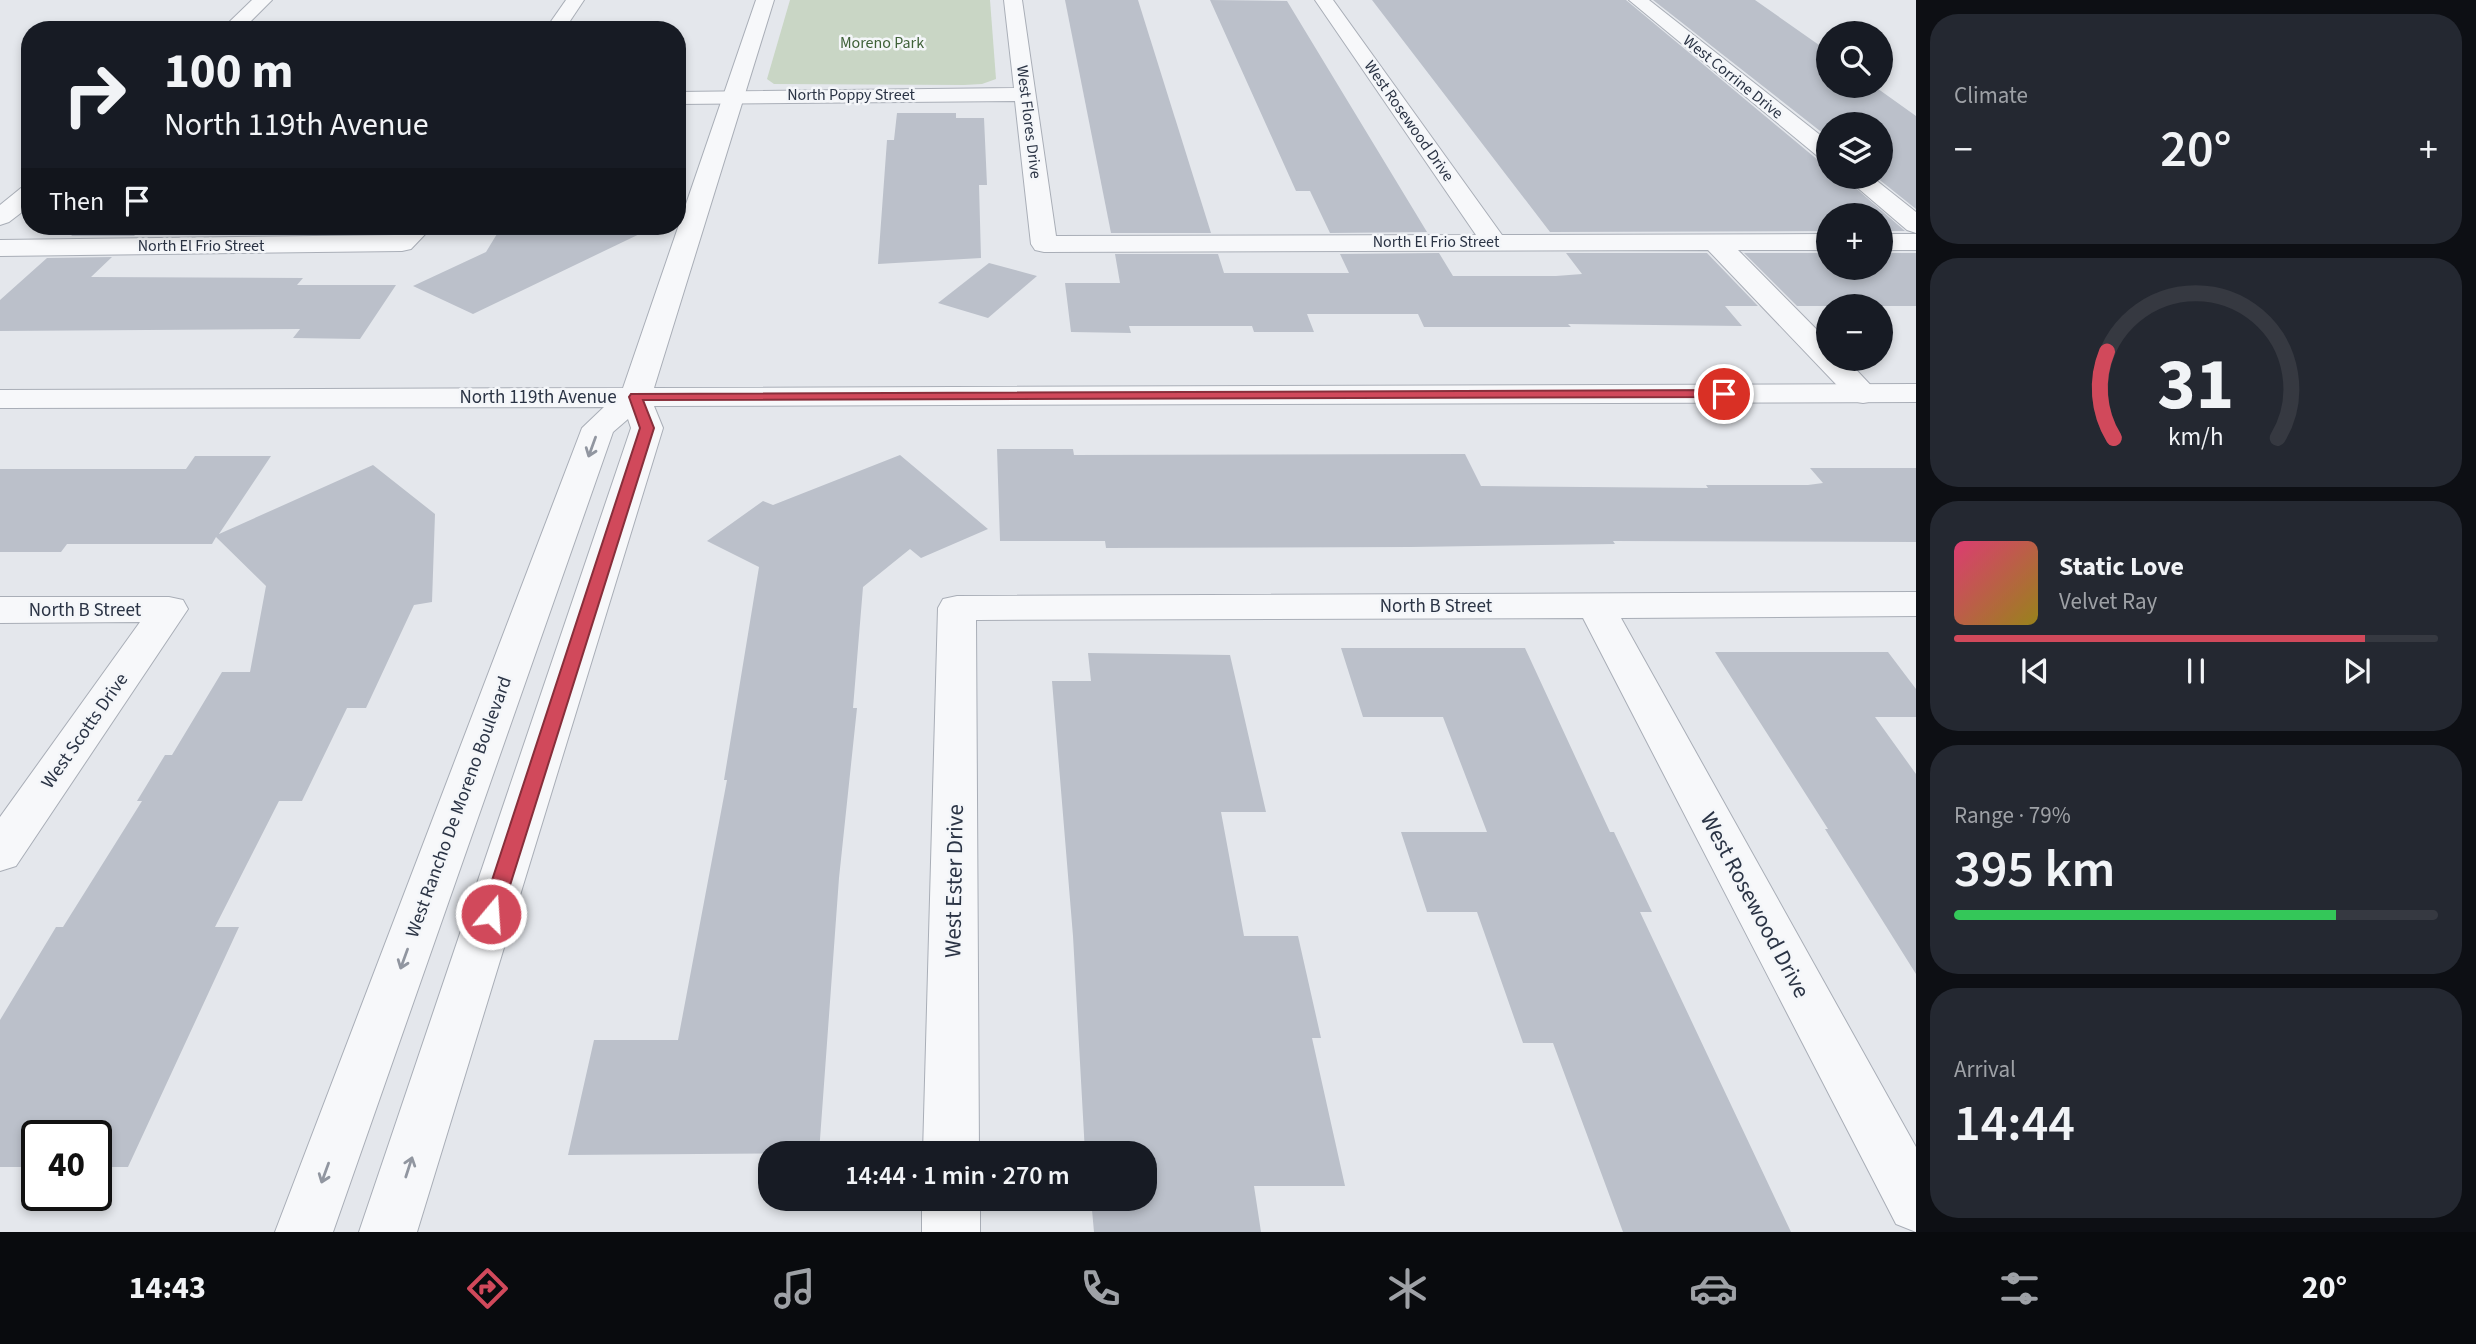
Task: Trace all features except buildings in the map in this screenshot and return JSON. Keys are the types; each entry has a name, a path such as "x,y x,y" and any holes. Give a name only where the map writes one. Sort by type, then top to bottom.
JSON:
{"street":[{"path":"240,21 262,0"},
{"path":"560,21 575,0"},
{"path":"388,1232 647,428 635,397 731,97 765,0"},
{"name":"West Flores Drive","path":"1013,0 1044,244"},
{"name":"West Rosewood Drive","path":"1324,0 1494,242"},
{"name":"West Corrine Drive","path":"1638,0 1816,144"},
{"name":"North Poppy Street","path":"686,98 1025,94"},
{"path":"1872,189 1916,225"},
{"path":"0,217 21,200"},
{"name":"North El Frio Street","path":"0,248 382,235"},
{"path":"1715,242 1863,394"},
{"name":"North El Frio Street","path":"1044,244 1816,242"},
{"path":"1893,242 1916,242"},
{"name":"North 119th Avenue","path":"0,399 1916,393"},
{"name":"West Rancho De Moreno Boulevard","path":"304,1232 598,428 635,397"},
{"name":"North B Street","path":"957,608 1916,604"},
{"name":"West Rosewood Drive","path":"1595,605 1916,1204"},
{"name":"West Ester Drive","path":"951,1141 957,608"},
{"name":"North B Street","path":"0,610 169,610"},
{"name":"West Scotts Drive","path":"0,853 169,610"},
{"path":"951,1211 951,1232"}],"green space":[{"name":"Moreno Park","path":"790,0 990,0 996,79 982,84 964,85 774,84 767,79"}],"route":[{"path":"491,914 647,428 635,397 1724,394"}]}
